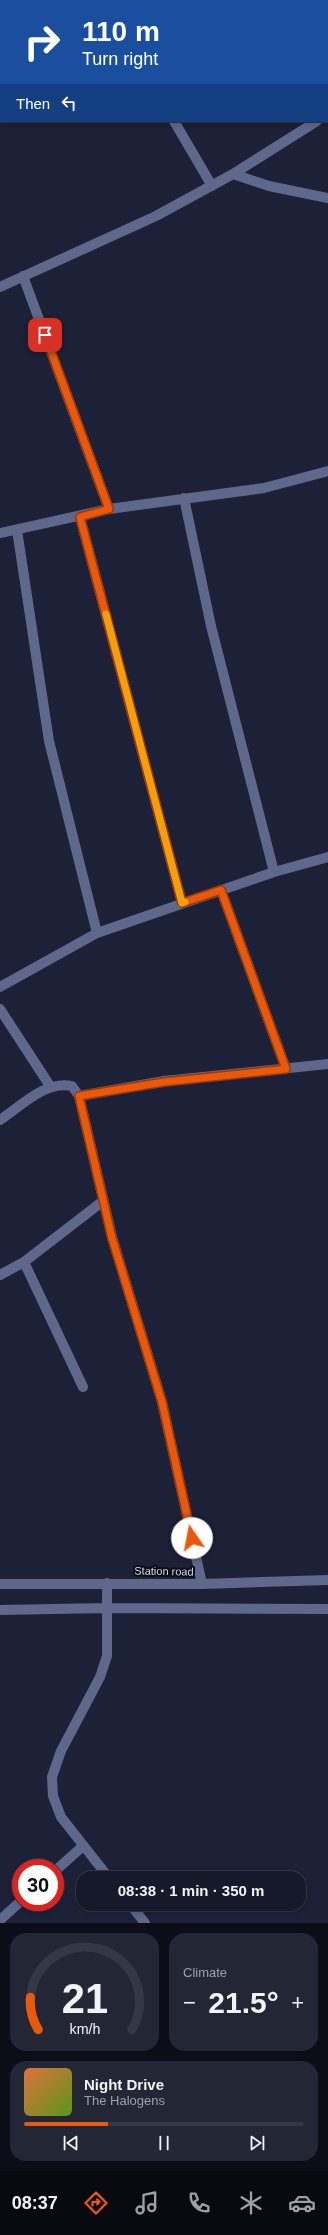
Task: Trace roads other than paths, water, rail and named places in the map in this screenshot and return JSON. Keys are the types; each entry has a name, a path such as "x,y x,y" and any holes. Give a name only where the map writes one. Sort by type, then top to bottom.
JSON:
{"street":[{"path":"175,122 212,186"},
{"path":"0,287 156,216 234,174 316,122"},
{"path":"234,174 269,186 328,198"},
{"path":"23,276 109,509"},
{"path":"0,533 80,517 109,509 264,488 328,471"},
{"path":"184,498 211,626 274,872"},
{"path":"80,517 182,903"},
{"path":"17,530 49,741 97,933"},
{"path":"0,988 97,933 274,872 328,857"},
{"path":"221,890 286,1069"},
{"path":"0,1009 50,1086"},
{"path":"79,1096 164,1082 328,1064"},
{"path":"0,1120 50,1086 62,1084 72,1086 79,1096 112,1238 162,1402 202,1584"},
{"path":"0,1275 24,1262 103,1201"},
{"path":"24,1262 83,1387"},
{"name":"Station road","path":"0,1584 202,1584 328,1580"},
{"path":"103,1871 61,1817 53,1796 52,1777 61,1751 100,1677 107,1656 107,1583"},
{"path":"0,1610 107,1608 328,1609"},
{"path":"64,1863 83,1846"},
{"path":"0,1920 12,1909"},
{"path":"136,1911 145,1923"}]}
